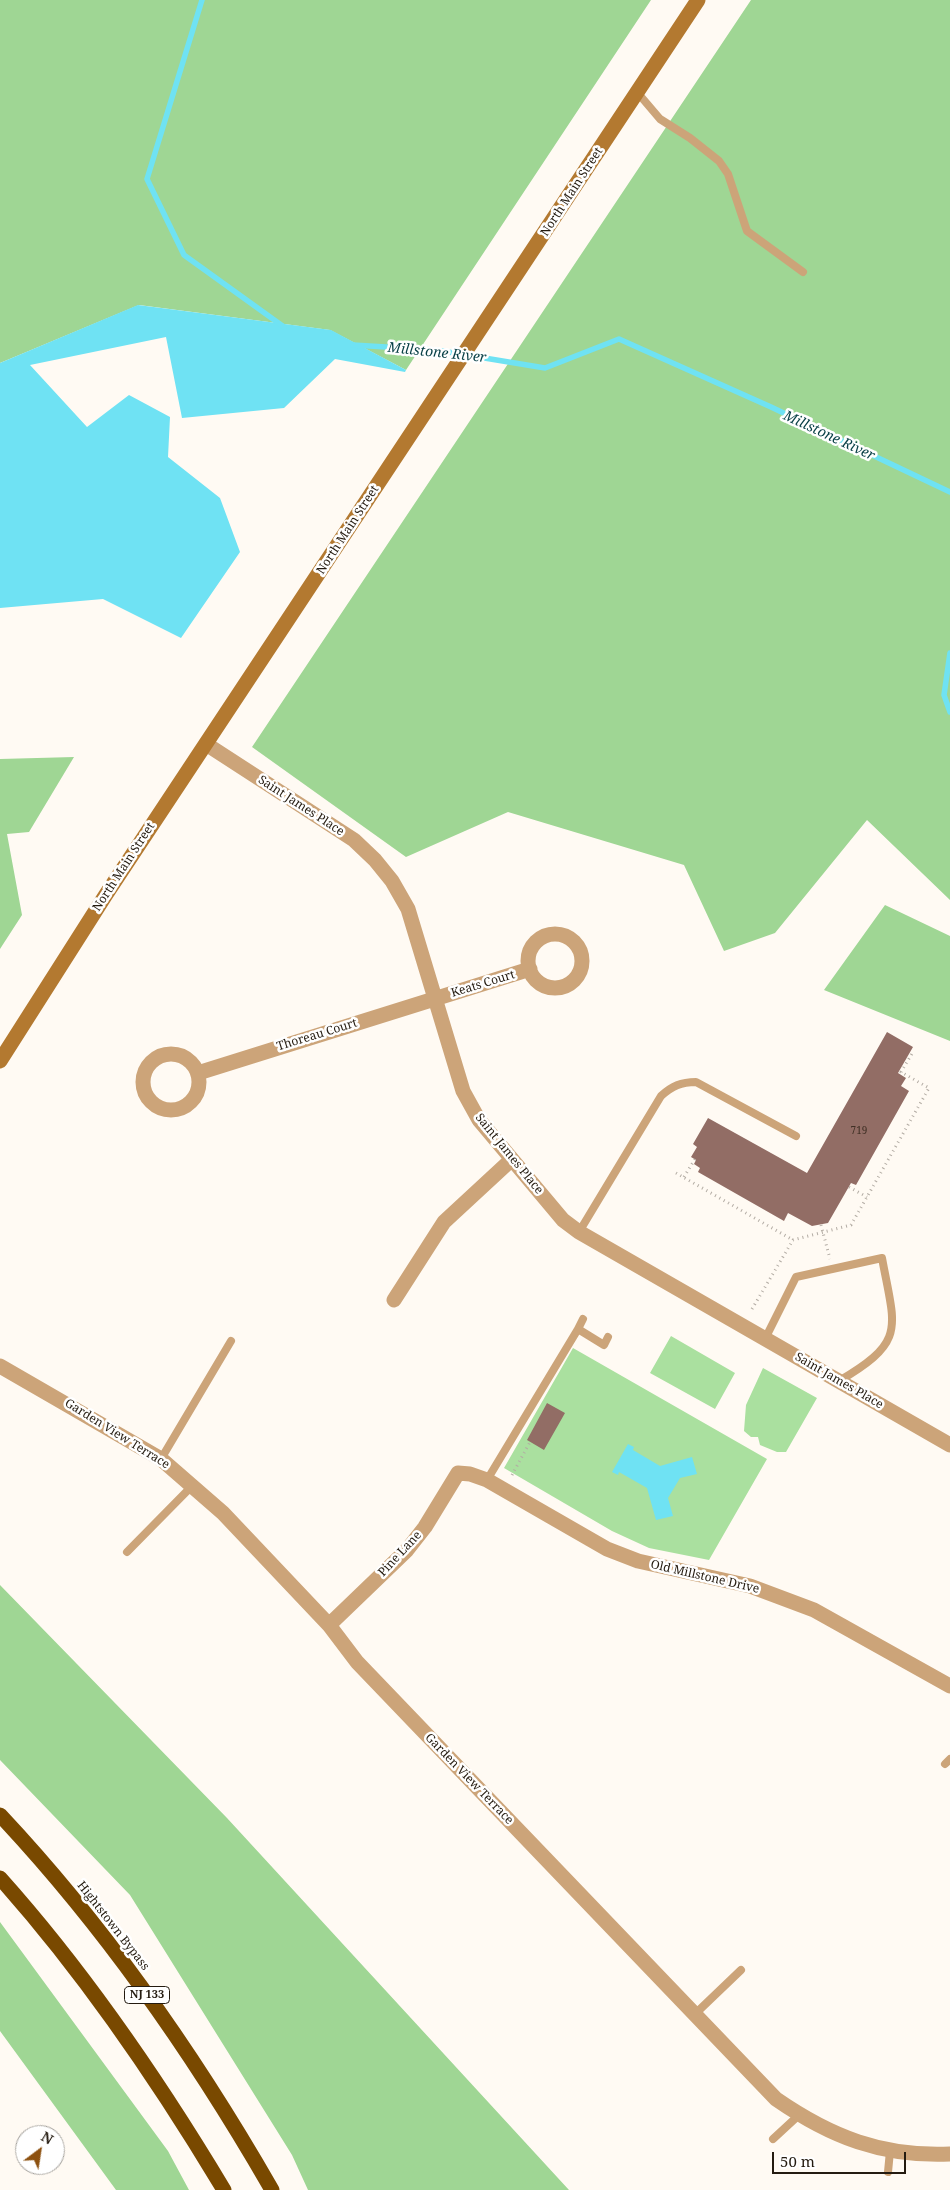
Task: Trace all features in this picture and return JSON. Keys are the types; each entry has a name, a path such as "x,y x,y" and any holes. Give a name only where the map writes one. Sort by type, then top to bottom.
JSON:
{"highway":[{"name":"Hightstown Bypass","path":"0,1815 91,1920 134,1976 190,2056 272,2190"},
{"name":"NJ 133","path":"0,1878 60,1949 115,2022 166,2096 224,2190"}],"street":[{"name":"North Main Street","path":"0,1061 105,896 698,0"},
{"name":"Saint James Place","path":"206,744 354,840 375,860 392,881 408,909 463,1091 479,1120 563,1220 579,1232 950,1444"},
{"name":"Keats Court","path":"436,998 530,969"},
{"name":"Thoreau Court","path":"198,1073 436,998"},
{"path":"394,1300 444,1222 512,1160"},
{"name":"Garden View Terrace","path":"0,1366 161,1459 223,1513 329,1625 357,1662 776,2099 799,2115 840,2136 866,2146 890,2151 930,2155 950,2154"},
{"name":"Old Millstone Drive","path":"458,1473 470,1474 487,1480 607,1549 638,1561 777,1594 814,1610 950,1686"},
{"name":"Pine Lane","path":"329,1625 407,1550 425,1527 458,1473"}],"lane":[{"path":"637,92 660,119 690,138 719,161 728,174 747,231 803,272"},
{"path":"579,1232 661,1096 670,1088 683,1082 696,1082 796,1136"},
{"path":"765,1339 796,1277 882,1258 893,1322 891,1335 882,1349 865,1366 839,1381"},
{"path":"487,1480 583,1319"},
{"path":"578,1330 604,1345 608,1337"},
{"path":"161,1459 231,1341"},
{"path":"127,1552 192,1485"},
{"path":"694,2015 741,1970"},
{"path":"774,2138 799,2115"},
{"path":"888,2172 890,2151"}],"path":[{"path":"676,1173 793,1240 851,1225 929,1088 901,1072 913,1052"},
{"path":"684,1178 694,1160"},
{"path":"849,1187 867,1197"},
{"path":"821,1224 833,1269"},
{"path":"752,1309 793,1240"},
{"path":"512,1475 530,1442"}],"green space":[{"path":"0,0 651,0 406,370 330,330 139,305 0,363"},
{"path":"751,0 950,0 950,900 867,820 775,933 724,951 684,865 508,812 406,857 252,747"},
{"path":"74,757 29,832 7,834 22,915 0,949 0,759"},
{"path":"885,905 950,936 950,1041 824,990"},
{"path":"671,1336 735,1373 715,1409 650,1373"},
{"path":"573,1348 767,1459 709,1560 649,1548 612,1531 504,1468"},
{"path":"763,1368 817,1398 786,1452 777,1452 760,1445 758,1437 751,1437 744,1431 746,1405"},
{"path":"0,1585 227,1818 569,2190 308,2190 292,2155 130,1895 0,1760"},
{"path":"0,1922 168,2151 189,2190 116,2190 0,2031"}],"water":[{"path":"138,305 331,330 406,370 405,372 335,359 284,408 182,418 166,337 30,365 87,427 129,395 170,417 168,457 220,498 240,552 181,638 103,599 0,608 0,363"},
{"path":"628,1444 634,1447 633,1450 660,1466 692,1457 697,1474 680,1478 668,1498 673,1516 656,1520 647,1488 619,1472 618,1475 612,1472"}],"building":[{"path":"887,1032 913,1047 898,1073 906,1078 901,1086 909,1091 856,1185 851,1183 828,1223 812,1226 788,1213 784,1221 698,1172 700,1168 694,1164 696,1160 691,1157 697,1147 693,1144 708,1118 807,1173"},
{"path":"547,1403 565,1413 544,1450 527,1440"}],"waterway":[{"name":"Millstone River","path":"202,0 147,179 184,255 284,327"},
{"name":"Millstone River","path":"353,345 436,350 545,368 619,339 771,407 950,492"},
{"name":"Millstone River","path":"950,653 944,695 950,712"}]}
